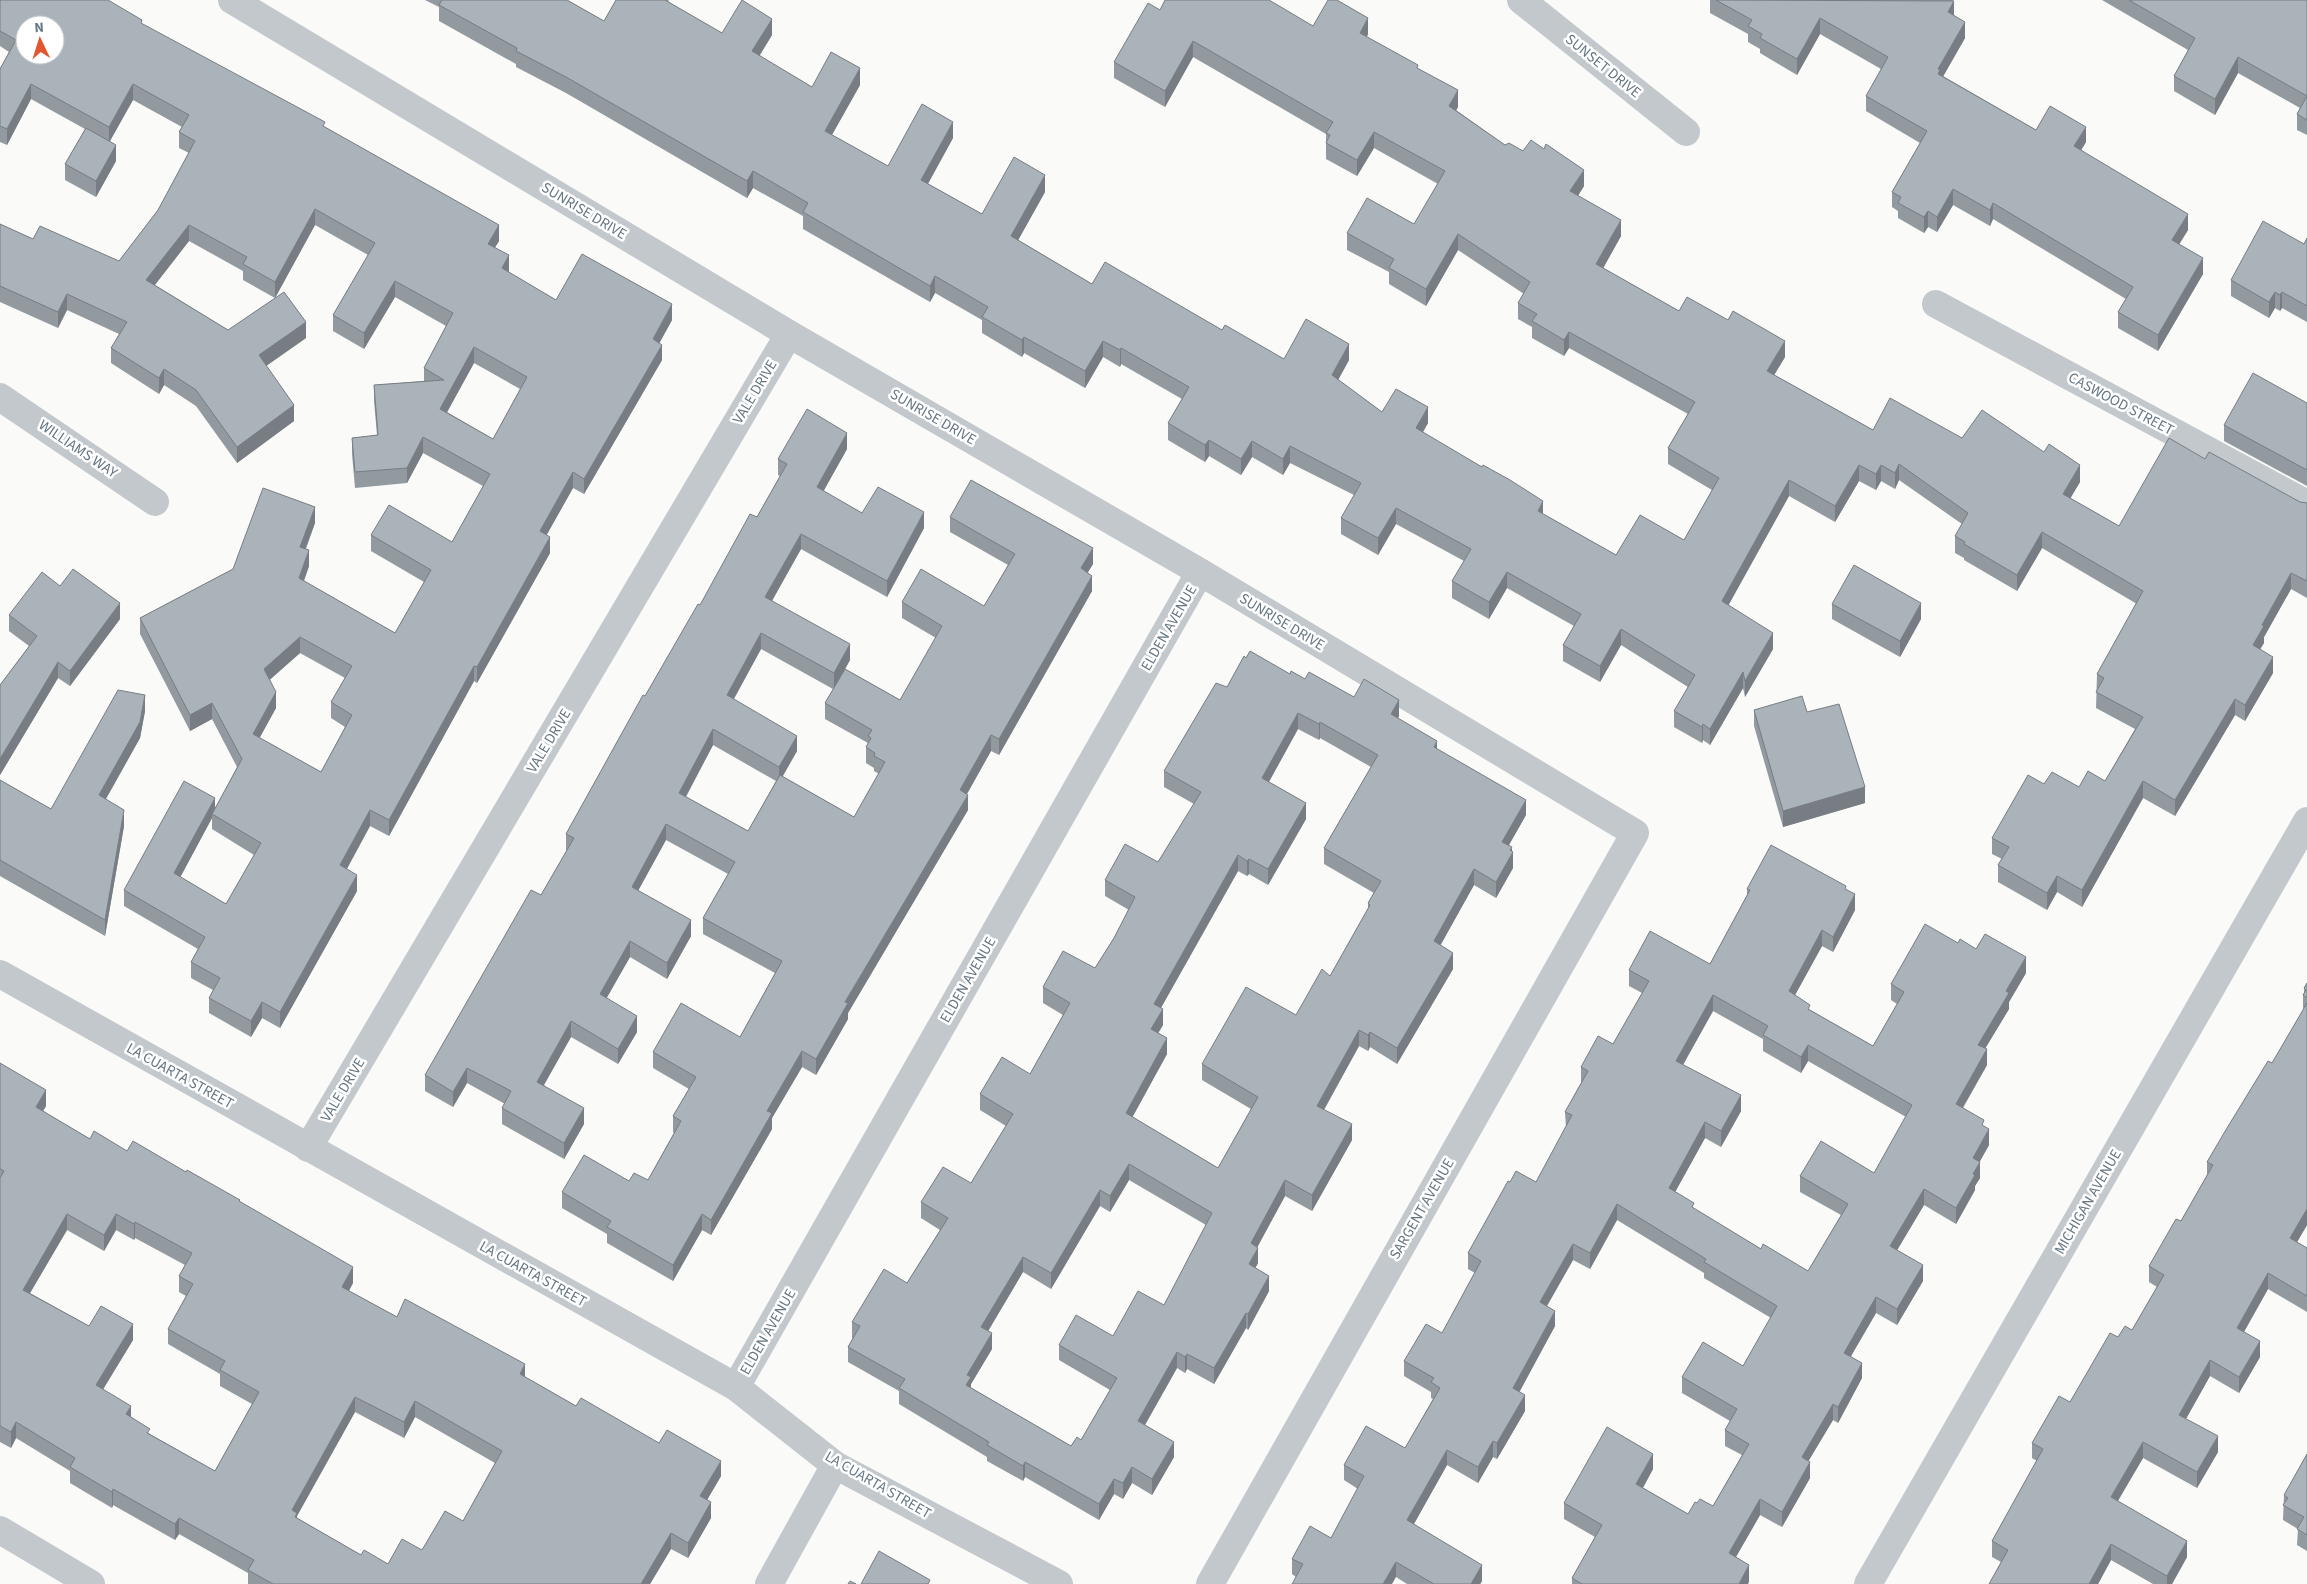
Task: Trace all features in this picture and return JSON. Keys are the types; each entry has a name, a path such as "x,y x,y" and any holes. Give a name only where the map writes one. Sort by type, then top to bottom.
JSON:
{"street":[{"name":"SUNRISE DRIVE","path":"232,0 789,334 1200,572 1635,833"},
{"name":"SUNSET DRIVE","path":"1521,0 1686,132"},
{"name":"CASWOOD STREET","path":"1936,304 2307,504"},
{"name":"VALE DRIVE","path":"308,1148 789,334"},
{"name":"WILLIAMS WAY","path":"0,397 156,502"},
{"name":"ELDEN AVENUE","path":"736,1387 1200,572"},
{"name":"MICHIGAN AVENUE","path":"1868,1584 2307,821"},
{"name":"SARGENT AVENUE","path":"1210,1584 1635,833"},
{"name":"LA CUARTA STREET","path":"0,974 736,1387 835,1465 1059,1584"},
{"path":"769,1584 835,1465"},
{"path":"0,1530 91,1584"}],"building":[{"path":"0,0 108,0 142,20 141,23 325,122 323,126 499,225 488,244 509,255 502,268 556,300 582,254 672,304 653,339 662,345 584,479 573,472 540,531 550,537 477,667 474,666 389,820 370,810 340,865 357,875 280,1012 262,1002 251,1021 209,998 220,978 191,962 205,937 124,890 184,781 215,798 174,873 226,904 261,843 212,814 242,759 212,703 190,715 140,618 233,569 263,488 315,507 300,547 309,550 299,578 395,633 431,570 371,535 389,505 452,542 490,474 423,437 407,468 355,472 352,438 378,435 374,385 444,380 424,368 453,313 395,281 364,333 333,315 375,243 315,209 275,282 243,264 247,257 189,225 146,280 228,330 284,292 306,322 259,355 294,405 237,447 196,390 164,369 159,378 111,348 127,322 67,294 58,312 0,286 0,224 33,239 40,226 119,261 158,210 195,141 179,132 189,115 133,84 109,127 31,84 7,129 0,126 0,69 15,42 15,65 65,65 65,15 15,15 15,39 0,31","holes":["474,347 527,377 493,439 440,409","300,637 352,666 331,702 352,715 321,772 253,734 276,692 264,669"]},
{"path":"442,0 567,0 604,21 616,0 665,0 722,33 742,0 772,19 752,51 812,87 831,52 860,68 825,131 888,166 922,104 953,122 921,180 982,214 1014,157 1045,175 1011,236 1092,284 1105,262 1222,330 1225,325 1284,359 1306,319 1349,344 1332,375 1382,412 1396,389 1428,407 1416,428 1482,467 1483,465 1510,480 1543,501 1538,511 1616,555 1640,515 1684,540 1719,478 1668,448 1695,402 1569,332 1564,340 1532,321 1537,314 1518,303 1530,282 1458,234 1426,289 1389,268 1394,259 1347,233 1367,198 1414,224 1445,171 1374,132 1357,160 1326,143 1330,135 1326,133 1333,122 1193,41 1165,91 1114,62 1148,3 1160,10 1165,0 1269,0 1313,26 1328,0 1337,0 1368,18 1360,33 1418,65 1417,68 1458,90 1449,106 1505,145 1509,143 1523,151 1531,140 1544,149 1546,144 1584,170 1570,191 1621,220 1596,264 1679,311 1687,297 1728,320 1733,311 1785,341 1767,371 1873,430 1890,398 1962,438 1982,410 2044,452 2049,444 2080,465 2063,494 2119,526 2169,438 2205,459 2209,452 2300,502 2307,503 2307,581 2291,573 2253,645 2273,657 2245,705 2235,699 2175,800 2143,781 2082,890 2057,876 2047,893 1998,865 2009,847 1992,838 2028,775 2044,784 2052,772 2079,787 2088,771 2105,781 2143,717 2096,692 2104,678 2097,674 2143,591 2042,532 2017,575 1964,544 1965,542 1955,536 1968,513 1899,464 1895,473 1881,465 1876,474 1859,465 1835,506 1789,480 1722,601 1773,633 1745,681 1743,672 1710,729 1703,724 1702,727 1674,711 1695,675 1621,629 1600,666 1563,645 1581,614 1507,572 1489,602 1452,581 1471,549 1396,508 1378,538 1341,518 1361,483 1290,446 1283,459 1252,441 1241,459 1209,440 1205,445 1168,423 1189,387 1121,348 1120,350 1103,341 1085,371 1024,337 1022,340 982,317 988,307 935,276 930,286 803,212 808,203 753,171 747,181 566,77 516,51 517,48 439,5"},
{"path":"1716,0 1954,1 1948,12 1965,22 1938,69 1940,70 1938,74 2036,130 2050,106 2086,127 2074,146 2188,214 2172,240 2203,258 2158,335 2118,312 2133,287 1993,203 1990,210 1953,189 1937,217 1928,211 1924,217 1898,203 1901,197 1892,192 1927,131 1866,96 1888,57 1820,18 1797,59 1760,38 1762,34 1748,26 1752,20"},
{"path":"2129,0 2307,0 2307,96 2238,57 2215,99 2174,76 2195,38"},
{"path":"2307,96 2307,120 2297,114"},
{"path":"86,128 116,145 96,181 65,164"},
{"path":"2263,221 2304,244 2307,238 2307,306 2282,292 2280,295 2275,292 2269,302 2231,280"},
{"path":"2253,373 2307,403 2307,470 2224,425"},
{"path":"807,409 847,433 817,487 862,513 878,487 924,512 887,581 801,534 765,597 850,644 834,673 761,633 727,695 797,736 779,767 713,729 679,793 748,831 780,775 854,817 885,762 874,756 875,753 866,747 871,738 868,736 872,730 825,703 845,669 900,700 942,626 902,602 921,569 984,606 1015,554 950,517 971,480 1093,548 1081,568 1092,576 999,739 991,735 960,790 968,795 845,1002 848,1003 816,1059 802,1051 767,1111 772,1113 711,1220 702,1214 673,1265 607,1227 611,1221 562,1192 584,1155 629,1181 634,1173 648,1180 681,1121 673,1116 696,1077 653,1052 681,1003 740,1037 782,961 703,918 735,862 666,824 632,887 691,920 667,963 630,941 600,994 637,1016 618,1049 571,1021 537,1082 584,1108 564,1143 502,1108 511,1091 467,1068 453,1092 425,1075 531,890 541,895 574,838 566,834 643,695 645,696 698,604 700,605 750,514 757,517 787,464 778,459"},
{"path":"1854,565 1921,603 1900,641 1832,604"},
{"path":"73,569 120,603 70,671 58,662 0,759 0,685 37,636 9,615 42,572 60,586"},
{"path":"1250,651 1290,674 1291,671 1305,679 1309,672 1354,697 1364,679 1399,700 1391,714 1437,741 1434,747 1526,800 1502,842 1512,847 1510,850 1513,852 1496,882 1474,869 1434,941 1453,953 1397,1048 1370,1032 1368,1035 1359,1030 1317,1106 1352,1124 1312,1195 1285,1180 1251,1243 1258,1248 1249,1264 1269,1276 1248,1314 1246,1313 1214,1368 1187,1354 1185,1357 1177,1352 1138,1421 1174,1442 1152,1479 1132,1467 1123,1483 1114,1479 1099,1504 1025,1462 1023,1466 987,1445 989,1442 899,1388 905,1379 848,1347 860,1326 852,1322 884,1269 907,1283 948,1218 921,1202 943,1167 971,1183 1013,1114 980,1094 1002,1057 1030,1074 1070,1003 1043,987 1063,951 1095,968 1114,938 1135,897 1105,880 1125,844 1158,862 1201,792 1164,771 1216,683 1227,687 1244,656 1246,658","holes":["1298,713 1319,724 1320,722 1378,755 1324,848 1381,881 1368,903 1370,905 1330,976 1322,969 1296,1015 1246,987 1202,1064 1258,1097 1218,1168 1126,1113 1167,1038 1151,1029 1163,1009 1154,1004 1238,855 1247,861 1249,859 1268,869 1306,803 1262,778","1129,1164 1212,1213 1164,1305 1138,1291 1113,1336 1076,1315 1059,1345 1117,1378 1081,1440 1077,1437 1071,1446 966,1385 971,1377 967,1375 992,1333 981,1327 1023,1257 1051,1273 1100,1190 1110,1196"]},
{"path":"118,690 145,695 140,722 99,795 124,810 105,920 0,860 0,780 51,809"},
{"path":"1802,696 1807,712 1839,704 1865,787 1783,811 1754,710"},
{"path":"1771,845 1846,886 1845,889 1855,894 1833,937 1822,930 1789,991 1810,1005 1808,1009 1873,1046 1904,992 1891,984 1925,924 1958,943 1960,939 1976,949 1985,934 2026,957 2006,991 2009,993 1978,1045 1987,1049 1956,1104 1984,1120 1982,1125 1989,1129 1973,1158 1980,1162 1973,1174 1975,1175 1956,1208 1924,1189 1890,1246 1923,1265 1897,1309 1876,1297 1844,1353 1862,1363 1838,1407 1833,1404 1802,1457 1810,1462 1782,1512 1760,1499 1729,1553 1749,1565 1739,1584 1582,1584 1572,1578 1602,1525 1564,1503 1607,1427 1653,1454 1636,1484 1688,1514 1695,1502 1697,1503 1700,1499 1713,1506 1749,1444 1725,1430 1737,1409 1682,1377 1703,1342 1743,1366 1777,1306 1704,1262 1706,1259 1617,1204 1590,1253 1573,1244 1540,1302 1555,1311 1513,1388 1525,1395 1497,1443 1493,1441 1478,1467 1447,1450 1407,1520 1482,1565 1471,1584 1434,1584 1396,1562 1383,1584 1292,1584 1303,1564 1292,1559 1310,1526 1331,1538 1364,1476 1344,1465 1366,1426 1405,1448 1440,1388 1431,1382 1434,1378 1404,1361 1426,1324 1442,1333 1481,1261 1468,1253 1508,1181 1510,1182 1516,1171 1536,1182 1572,1115 1565,1112 1588,1071 1581,1067 1598,1036 1613,1044 1649,981 1629,970 1650,931 1710,964 1750,890 1747,889","holes":["1713,995 1768,1026 1763,1035 1801,1057 1808,1045 1912,1105 1874,1173 1821,1141 1800,1176 1848,1204 1808,1271 1763,1244 1761,1249 1692,1207 1694,1203 1669,1188 1705,1122 1721,1131 1741,1095 1676,1061"]},
{"path":"2307,983 2307,998 2303,995"},
{"path":"2307,1003 2307,1209 2290,1238 2307,1248 2307,1296 2268,1273 2237,1328 2260,1341 2239,1377 2210,1360 2179,1415 2218,1436 2197,1472 2143,1442 2111,1497 2187,1541 2167,1576 2111,1544 2089,1584 1989,1584 2008,1550 1992,1541 2043,1449 2032,1443 2059,1396 2070,1402 2110,1333 2118,1337 2125,1326 2132,1330 2164,1275 2149,1266 2176,1219 2181,1221 2213,1165 2207,1162 2268,1061 2272,1063"},
{"path":"0,1063 46,1090 36,1107 90,1139 94,1131 127,1151 133,1141 186,1172 187,1170 240,1200 353,1267 342,1287 397,1317 405,1299 525,1364 520,1374 576,1406 581,1398 659,1443 667,1430 721,1461 700,1496 711,1502 688,1543 671,1533 641,1584 273,1584 248,1570 254,1560 179,1518 175,1524 113,1489 112,1492 70,1467 75,1458 16,1422 11,1432 0,1426 0,1178 4,1171 0,1169","holes":["67,1214 104,1235 116,1214 134,1224 135,1222 192,1253 179,1276 193,1284 168,1329 225,1361 220,1370 259,1392 215,1471 147,1433 150,1429 126,1414 131,1406 96,1385 133,1324 101,1306 89,1326 23,1290","355,1397 404,1422 415,1401 502,1451 463,1521 445,1511 422,1550 402,1539 388,1564 364,1550 361,1555 295,1517 297,1513 292,1510"]},
{"path":"2307,1454 2307,1535 2297,1529 2304,1517 2283,1505 2288,1498 2284,1495"},
{"path":"879,1551 930,1580 928,1584 861,1584"}]}
